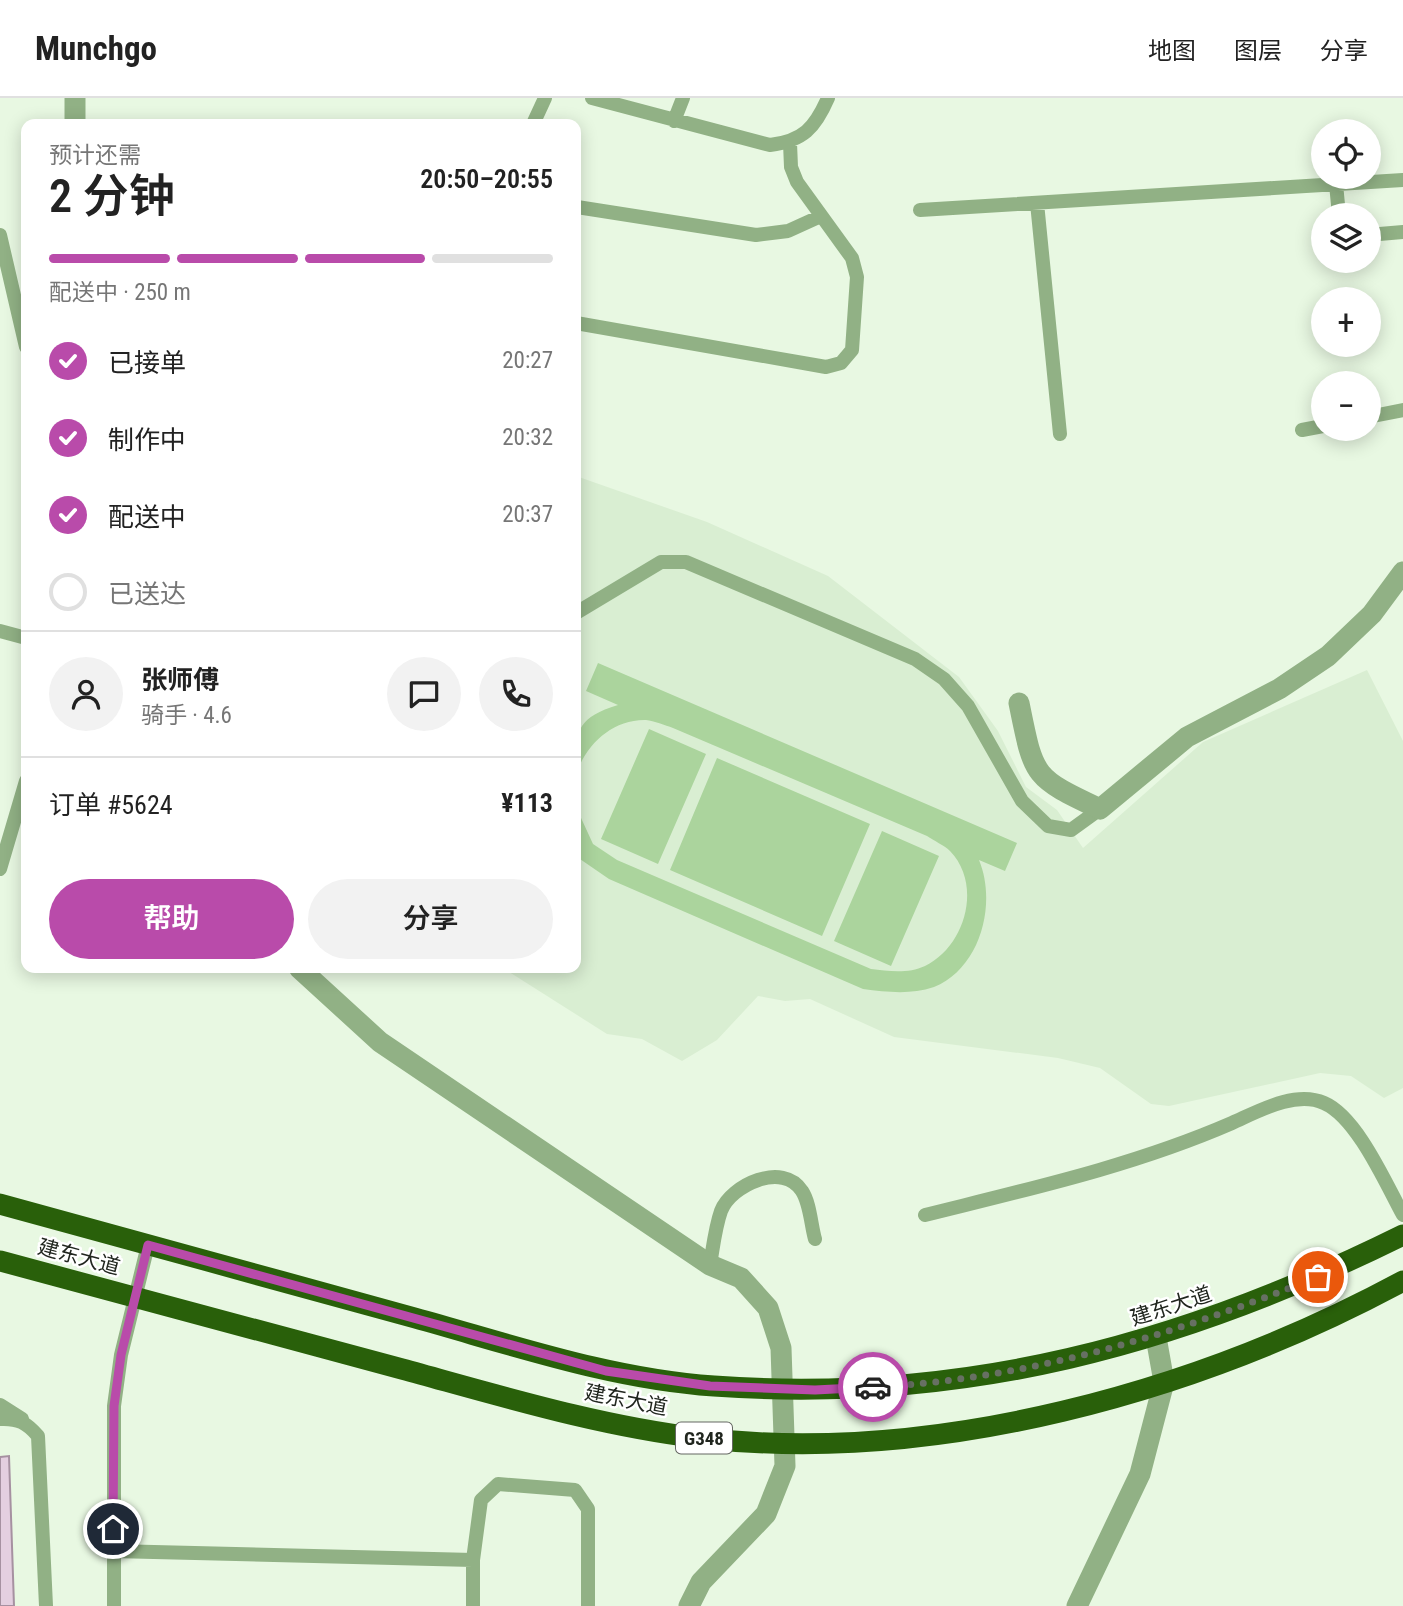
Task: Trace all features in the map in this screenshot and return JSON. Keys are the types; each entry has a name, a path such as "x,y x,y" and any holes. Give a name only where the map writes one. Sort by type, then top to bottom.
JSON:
{"highway":[{"name":"建东大道","path":"0,1204 606,1371 710,1386 784,1389 919,1385 1022,1370 1156,1337 1221,1316 1318,1277 1403,1236"},
{"name":"建东大道","path":"0,1261 595,1421 702,1438 786,1442 918,1437 1022,1419 1128,1394 1335,1317 1403,1281"}],"street":[{"path":"75,98 75,119"},
{"path":"1019,703 1028,749 1037,772 1053,787 1101,809 1187,737 1279,689 1328,656 1372,614 1403,572"},
{"path":"304,973 380,1042 710,1265 741,1278 768,1308 781,1348 785,1466 766,1514 701,1582 689,1606"},
{"path":"1077,1606 1140,1474 1164,1382 1156,1337"}],"lane":[{"path":"535,119 545,98"},
{"path":"592,98 770,145 790,143 808,134 828,98"},
{"path":"674,121 684,98"},
{"path":"581,324 826,367 841,363 852,349 857,277 852,258 797,181 791,167 790,143"},
{"path":"1381,181 1403,180"},
{"path":"920,210 1311,186"},
{"path":"1037,203 1060,434"},
{"path":"581,207 756,235 788,231 821,216"},
{"path":"1381,234 1403,232"},
{"path":"0,235 21,325"},
{"path":"1381,414 1403,410"},
{"path":"1302,430 1311,428"},
{"path":"581,610 661,562 686,562 915,659 944,679 968,706 1022,801 1048,826 1071,830 1101,809"},
{"path":"0,631 21,637"},
{"path":"0,869 21,799"},
{"path":"925,1216 1140,1160 1293,1100 1323,1102 1345,1120 1362,1143 1403,1215"},
{"path":"710,1265 722,1210 739,1188 761,1179 785,1178 802,1191 815,1239"},
{"path":"114,1606 114,1406 121,1355 148,1245"},
{"path":"0,1405 27,1424 38,1436 47,1606"},
{"path":"0,1419 13,1418 27,1424"},
{"path":"473,1606 473,1560 481,1500 498,1485 575,1490 588,1509 588,1606"},
{"path":"113,1551 473,1560"}],"shaded area":[{"path":"581,478 707,522 828,576 959,677 998,731 1026,787 1057,810 1083,848 1203,742 1367,670 1403,741 1403,1088 1384,1098 1351,1076 1320,1073 1169,1106 1151,1104 1100,1068 1058,1058 894,1037 810,999 785,1001 758,996 717,1040 682,1061 642,1039 607,1034 511,973 581,973"}],"green space":[{"path":"598,663 1017,843 1005,871 979,860 986,895 985,914 974,950 950,978 934,987 898,992 863,989 609,879 581,860 581,818 593,844 617,860 871,969 884,970 918,969 939,957 959,930 967,897 966,881 960,865 948,849 927,836 660,723 634,721 611,729 593,745 581,763 581,728 584,723 603,710 618,705 586,691"},
{"path":"649,729 706,754 658,864 601,839"},
{"path":"717,758 870,824 822,936 670,870"},
{"path":"882,831 939,856 891,966 834,941"}],"building":[{"path":"9,1456 14,1606 0,1606 0,1457"}],"way so far":[{"path":"873,1387 919,1385 1022,1370 1122,1347 1221,1316 1318,1277"}],"route":[{"path":"113,1529 114,1406 121,1355 148,1245 606,1371 710,1386 815,1390 873,1387"}]}
